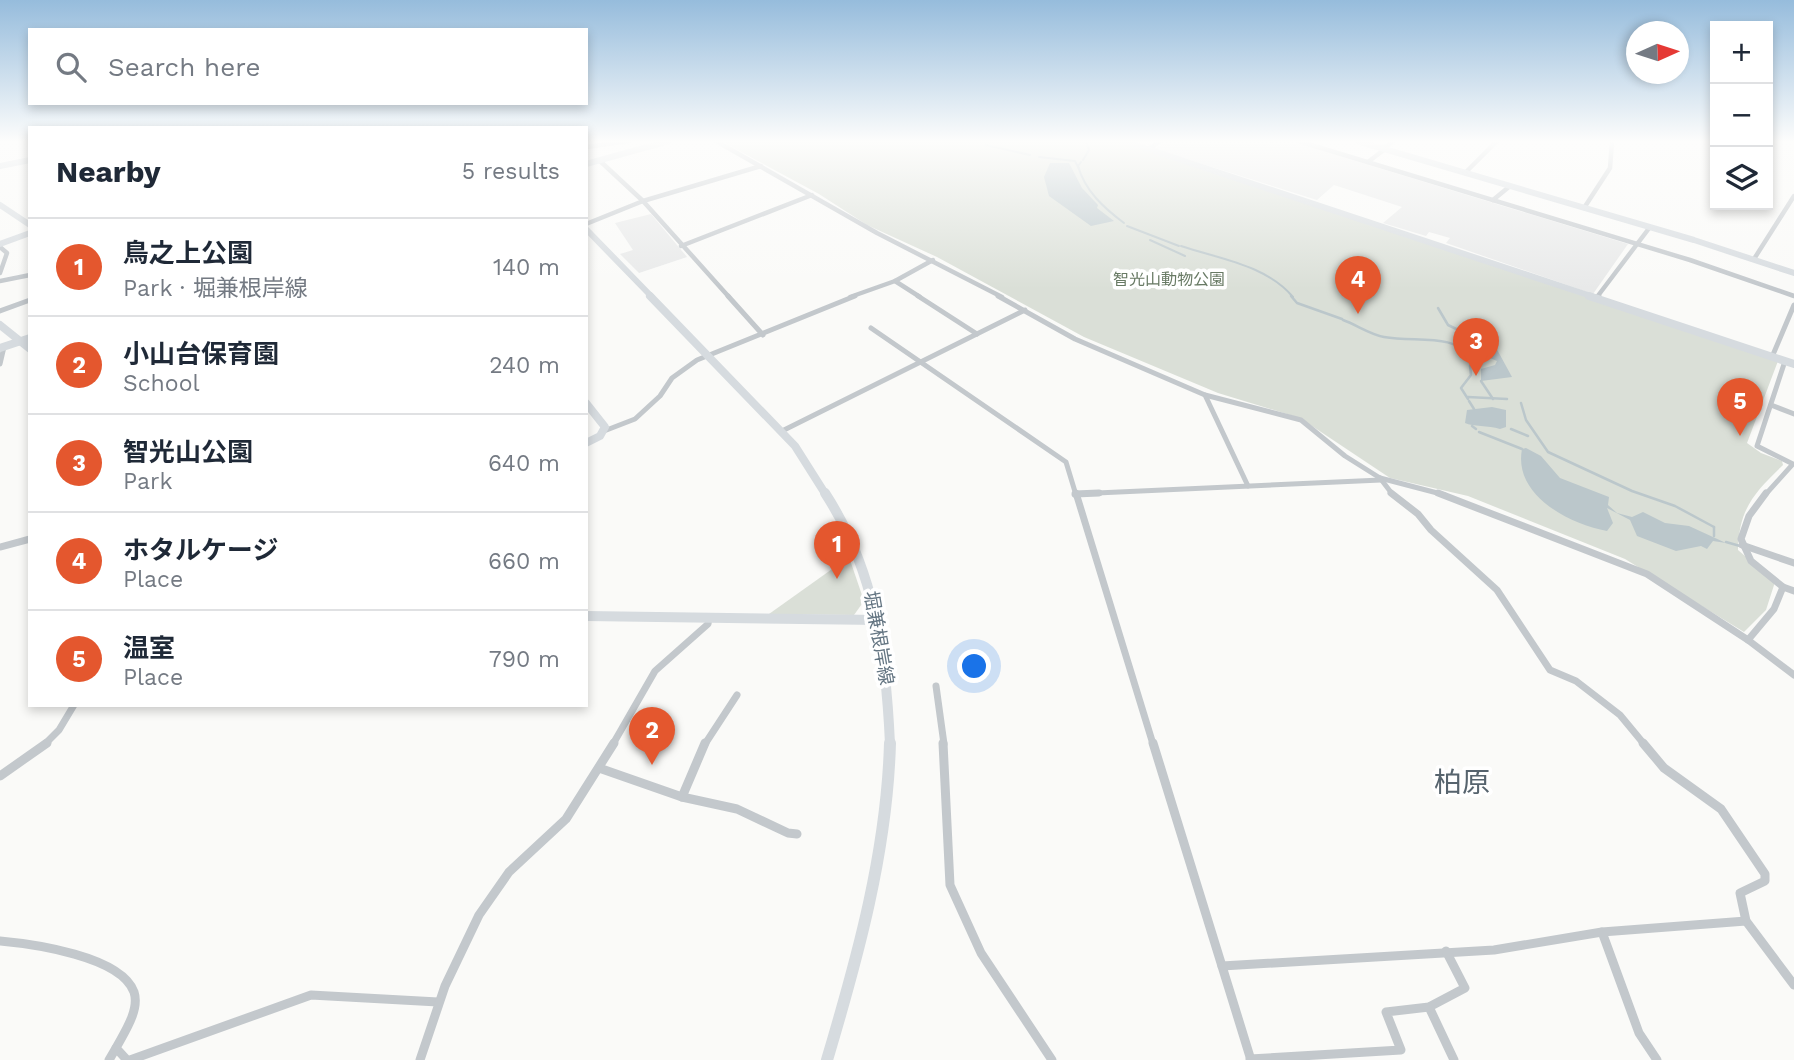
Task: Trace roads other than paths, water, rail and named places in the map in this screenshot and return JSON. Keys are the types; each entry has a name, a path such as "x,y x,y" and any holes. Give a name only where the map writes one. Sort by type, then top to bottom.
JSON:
{"street":[{"path":"632,190 741,307 762,335"},
{"path":"588,223 643,201 679,190"},
{"path":"804,190 1074,339 1205,395 1301,421 1345,456 1381,479 1392,494 1418,514 1431,530 1497,590 1549,670 1576,681 1620,715 1664,768 1721,808 1765,874 1765,881 1740,893 1746,921 1794,985"},
{"path":"1274,190 1794,364"},
{"path":"1462,190 1794,296"},
{"path":"1493,200 1505,190"},
{"path":"1525,190 1794,272"},
{"path":"1584,208 1596,190"},
{"path":"681,246 812,195"},
{"path":"1754,259 1794,196"},
{"path":"0,205 28,224"},
{"path":"1597,298 1650,227"},
{"name":"堀兼根岸線","path":"588,231 782,431 810,464 846,524 860,557 879,620 885,653 891,732 884,828 862,938 827,1060"},
{"path":"0,273 7,253 0,246 28,234"},
{"path":"588,442 604,431 635,419 660,396 677,373 708,355 762,335 805,314 895,281 933,260"},
{"path":"0,281 28,275"},
{"path":"895,281 977,334"},
{"path":"0,311 28,301"},
{"path":"1772,357 1794,306"},
{"path":"782,431 1025,310"},
{"path":"0,325 28,347"},
{"path":"871,328 1066,462 1250,1060 1401,1050 1386,1012 1429,1007 1465,988 1446,951"},
{"path":"0,364 2,348 28,339"},
{"path":"1785,361 1757,446 1793,465 1746,520 1742,546 1749,558 1783,587 1794,591"},
{"path":"1205,395 1248,486"},
{"path":"588,405 604,422 604,431"},
{"path":"1771,405 1794,414"},
{"path":"1075,494 1381,479 1446,495 1628,565 1664,583 1794,675"},
{"path":"0,547 28,540"},
{"path":"1742,546 1794,563"},
{"path":"1748,640 1774,609 1783,587"},
{"path":"588,617 879,620"},
{"path":"420,1060 438,1002 473,930 509,871 557,832 599,768 654,671 708,624 709,618"},
{"path":"936,686 946,762 950,885 955,902 970,933 1052,1060"},
{"path":"682,797 709,734 737,695"},
{"path":"0,776 61,732 73,707"},
{"path":"599,768 682,797 737,809 788,833 797,834"},
{"path":"1222,967 1494,950 1602,932 1746,921"},
{"path":"1602,932 1639,1033 1657,1060"},
{"path":"0,941 94,961 130,983 134,991 135,1006 109,1060 99,1060"},
{"path":"116,1048 128,1060 310,995 438,1002"},
{"path":"1429,1007 1454,1060"}],"waterway":[{"path":"1090,190 1124,223"},
{"path":"1127,226 1179,246"},
{"path":"1150,240 1185,256"},
{"path":"1181,246 1256,270 1270,277 1293,297"},
{"path":"1291,296 1297,303 1342,319"},
{"path":"1438,308 1448,325 1473,337"},
{"path":"1343,320 1384,337 1445,342 1467,351 1477,359 1470,366 1471,375 1461,388 1468,399"},
{"path":"1481,381 1493,398"},
{"path":"1468,397 1493,398"},
{"path":"1493,398 1507,399"},
{"path":"1469,401 1474,409"},
{"path":"1521,403 1526,420 1548,452 1632,491 1675,506 1714,527 1714,536"},
{"path":"1472,426 1476,429"},
{"path":"1511,429 1528,436"},
{"path":"1479,432 1522,449"},
{"path":"1726,542 1740,546"}],"place":[{"name":"ホタルケージ","path":"1358,314"},
{"name":"智光山公園","path":"1476,376"},
{"name":"温室","path":"1740,436"},
{"name":"鳥之上公園","path":"837,579"},
{"name":"小山台保育園","path":"652,765"}],"district":[{"name":"柏原","path":"1462,782"}],"park label":[{"name":"智光山動物公園","path":"1169,279"}]}
